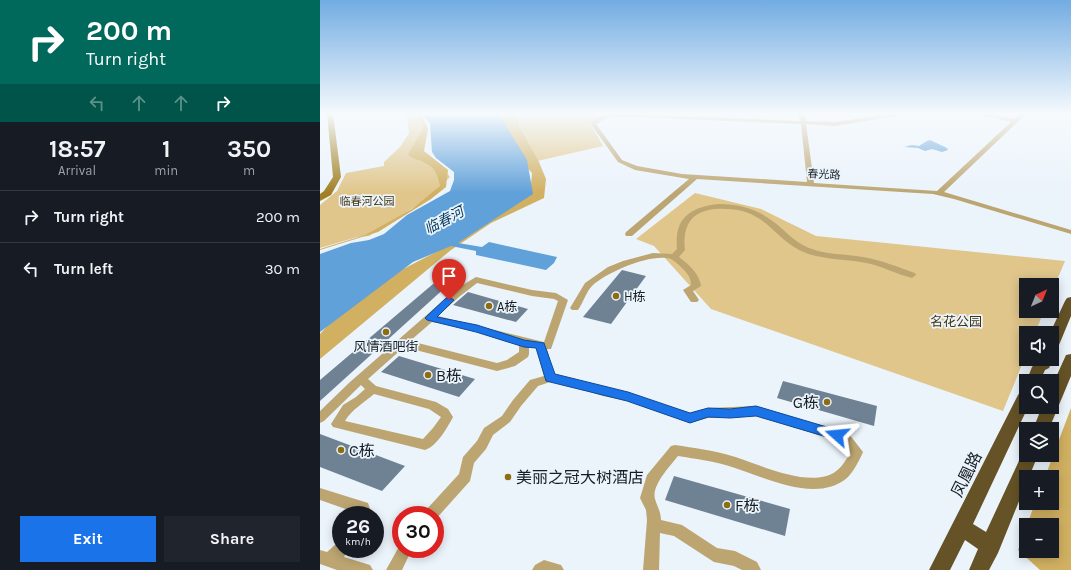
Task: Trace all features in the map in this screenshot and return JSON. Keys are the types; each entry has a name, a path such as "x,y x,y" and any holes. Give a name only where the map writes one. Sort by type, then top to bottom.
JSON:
{"highway":[{"path":"1059,329 1071,301"},
{"path":"1059,387 1071,359"},
{"name":"凤凰路","path":"939,570 962,527 1019,409"},
{"path":"980,570 1027,462"},
{"path":"962,527 991,546"}],"street":[{"path":"320,198 328,193 337,177 333,140"},
{"name":"春光路","path":"605,140 615,154 627,165 651,171 695,177 938,193 1071,232"},
{"path":"806,140 811,184"},
{"path":"938,193 995,140"},
{"path":"629,234 695,177"},
{"path":"320,190 331,188"},
{"path":"674,257 681,250 681,235 684,226 694,212 705,208 727,206 737,207 759,214 793,244 808,251 823,256 864,260 912,275"},
{"path":"575,308 588,285 611,269 626,263 653,256 674,257 688,270 696,279 696,286 688,290 694,300"},
{"path":"320,418 449,300 476,280 556,296 563,300 557,311 552,336 547,346 524,343 477,328 430,318"},
{"path":"401,343 497,367 511,363 524,354 524,343"},
{"path":"540,345 550,378"},
{"path":"439,506 466,477 468,461 482,445 488,432 506,419 517,402 534,383 550,378 572,382 603,392 628,397 690,418 708,413 756,411 845,438 858,452 845,472 827,481 804,482 721,458 674,450 652,480 647,498 654,510 655,526 652,542 651,570"},
{"path":"362,379 372,389 432,405 444,412 447,417 437,432 425,445 337,424 347,408 360,400 372,389"},
{"path":"320,494 357,506"},
{"path":"655,526 677,530 714,555 735,559 753,570"},
{"path":"394,570 400,558"},
{"path":"324,559 365,570"},
{"path":"540,570 544,568 556,570"}],"green space":[{"name":"临春河公园","path":"405,140 423,140 422,158 442,166 450,177 427,199 369,236 357,237 320,248 320,205 337,191 346,173 384,166 384,162 400,147"},
{"path":"517,140 599,140 603,146 533,162"},
{"name":"名花公园","path":"695,193 761,209 816,236 1065,261 1058,278 1019,278 1019,318 1041,318 1038,326 1019,326 1019,366 1021,366 1003,411 711,309 654,246 636,239"}],"shaded area":[{"path":"416,140 426,140 424,151 448,170 446,187 431,199 378,232 320,250 365,235 412,209 440,186 432,167 408,155"},
{"path":"504,140 527,140 539,162 546,179 544,198 491,223 451,250 320,359 320,334 330,323 388,277 436,252 530,195 532,173 507,147"},
{"path":"1071,408 1071,570 1040,570 1027,558 1059,558 1059,518 1030,518 1032,510 1059,510 1059,470 1048,470 1051,462 1059,462 1059,440"}],"water":[{"name":"临春河","path":"431,140 514,140 527,160 533,194 458,243 482,247 489,242 557,257 554,263 546,270 476,255 476,251 451,246 413,262 320,332 320,254 351,243 369,240 384,234 407,215 450,191 454,180 454,172 436,158 432,152"},
{"path":"930,140 947,148 948,150 942,152 932,149 925,151 918,148 904,147 912,145 919,146"}],"building":[{"name":"H栋","path":"622,270 646,276 611,324 583,317"},
{"name":"风情酒吧街","path":"433,284 448,285 320,401 320,380"},
{"name":"A栋","path":"468,292 528,309 516,322 453,305"},
{"name":"B栋","path":"399,356 475,379 459,397 381,372"},
{"name":"G栋","path":"783,381 877,406 874,426 777,398"},
{"name":"C栋","path":"320,434 405,466 382,491 320,467"},
{"name":"F栋","path":"674,476 790,509 785,536 665,500"}],"place":[{"name":"H栋","path":"616,296"},
{"name":"A栋","path":"489,306"},
{"name":"风情酒吧街","path":"386,332"},
{"name":"B栋","path":"428,375"},
{"name":"G栋","path":"827,402"},
{"name":"C栋","path":"341,450"},
{"name":"美丽之冠大树酒店","path":"508,477"},
{"name":"F栋","path":"727,505"}],"route":[{"path":"449,300 430,318 477,328 524,343 540,345 550,378 572,382 603,392 628,397 690,418 708,413 756,411 837,435"}]}
